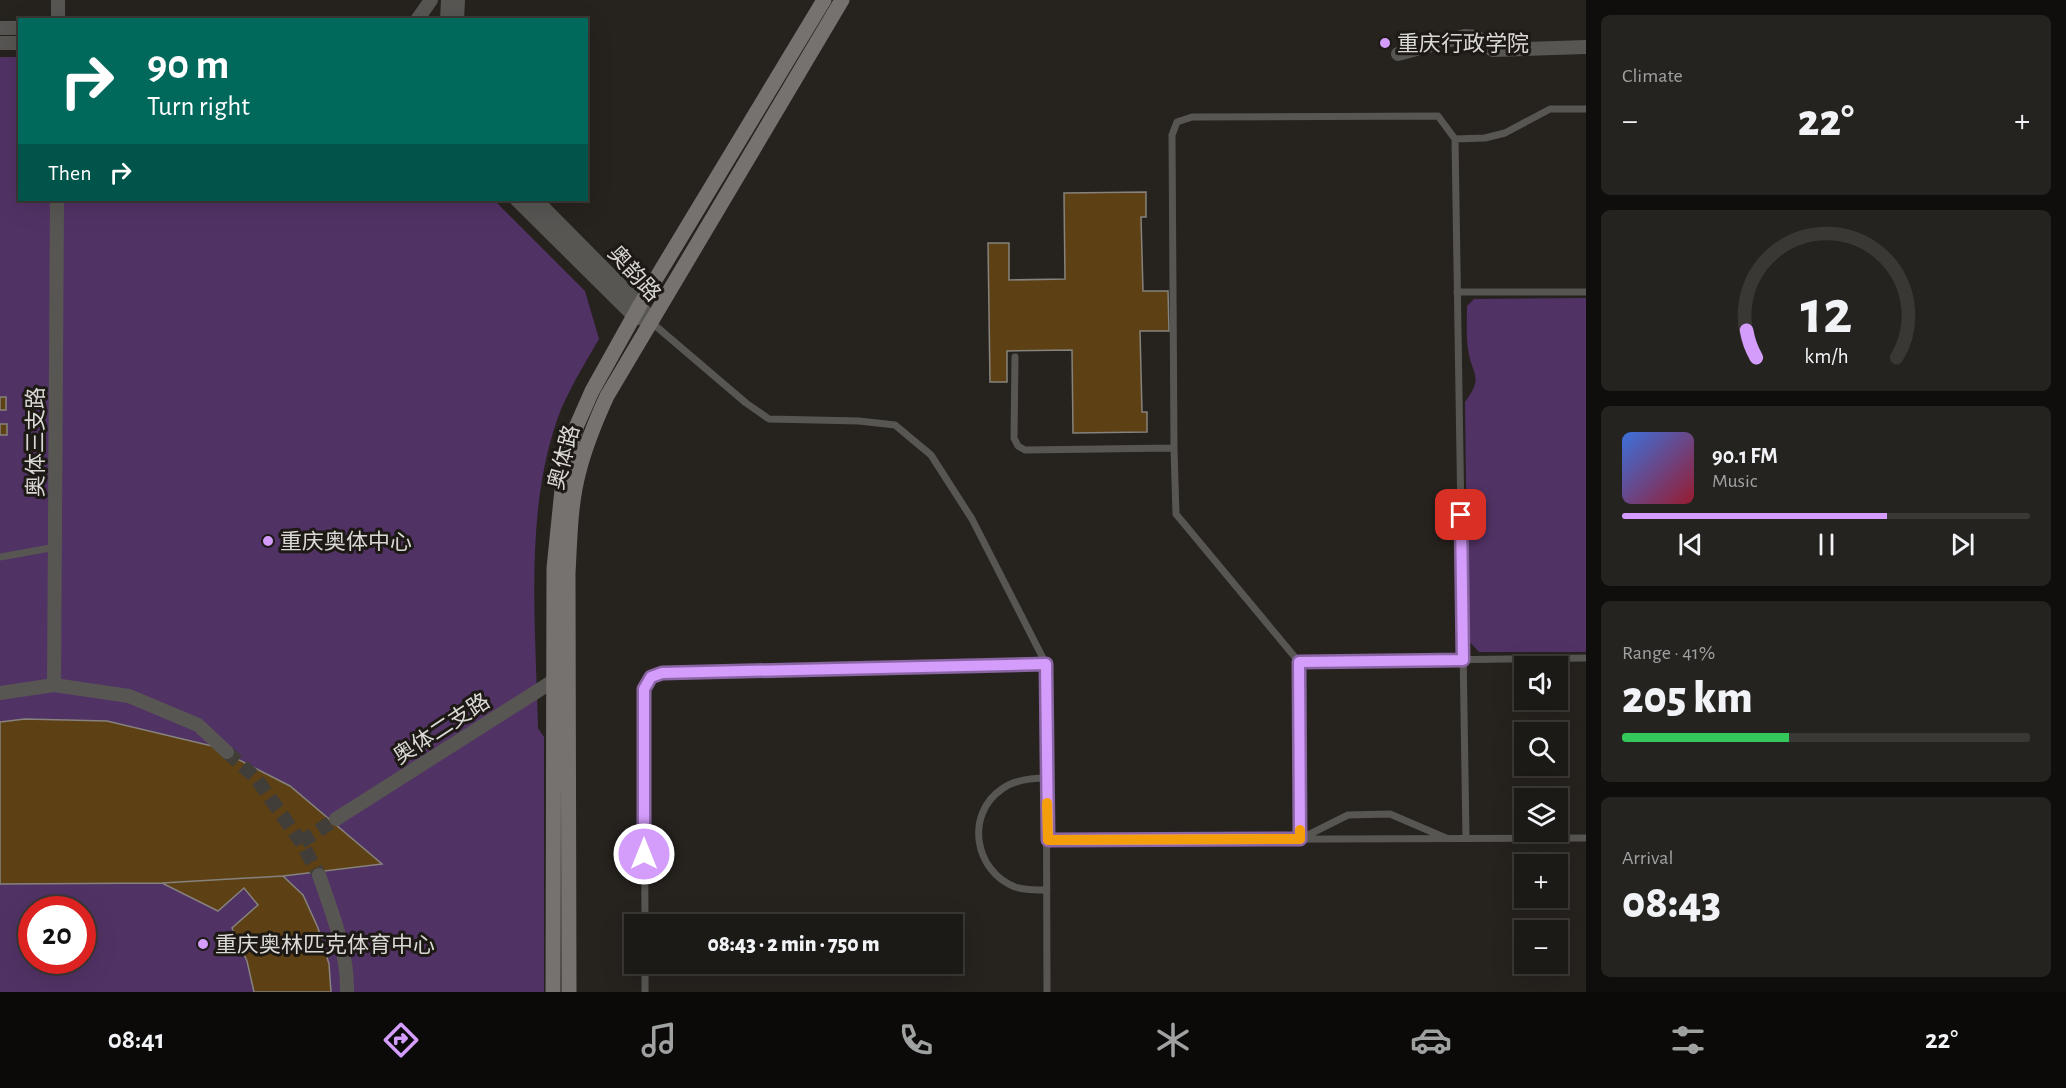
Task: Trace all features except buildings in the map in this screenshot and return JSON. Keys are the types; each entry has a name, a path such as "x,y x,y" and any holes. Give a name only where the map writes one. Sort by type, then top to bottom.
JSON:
{"main road":[{"name":"奥体路","path":"553,992 554,568 564,470 577,425 592,391 637,311 824,0"},
{"name":"奥体路","path":"568,992 567,671 570,519 578,473 591,430 607,396 842,0"}],"street":[{"path":"58,0 58,18"},
{"path":"418,18 431,0"},
{"path":"447,18 448,0"},
{"path":"458,0 458,18"},
{"path":"0,28 18,28"},
{"path":"1398,54 1465,36 1477,37 1493,50 1586,47"},
{"path":"0,43 18,43"},
{"name":"奥体三支路","path":"54,685 57,201"},
{"name":"奥韵路","path":"519,201 651,322"},
{"name":"奥韵路","path":"537,201 637,311"},
{"name":"奥体二支路","path":"336,819 567,671"},
{"path":"0,693 54,685 129,696 198,725 227,752"},
{"path":"319,875 341,941 347,992"}],"lane":[{"path":"1455,139 1485,138 1505,133 1550,109 1586,109"},
{"path":"1300,839 1299,662 1176,514 1172,135 1177,122 1192,117 1438,116 1455,139 1466,838"},
{"path":"1457,292 1586,292"},
{"path":"651,322 769,419 859,421 895,425 931,455 972,519 1046,664 1047,992"},
{"path":"1015,357 1014,438 1018,446 1025,450 1174,448"},
{"path":"0,557 56,547"},
{"path":"1299,662 1586,658"},
{"path":"645,914 644,689 651,677 662,673 1046,664"},
{"path":"1047,778 1018,781 1002,788 989,800 981,816 978,833 980,851 988,867 1000,879 1016,887 1047,890"},
{"path":"1300,839 1348,815 1390,814 1446,838"},
{"path":"1048,840 1586,838"},
{"path":"645,974 645,992"}],"shaded area":[{"name":"重庆奥体中心","path":"0,57 18,57 18,201 495,201 585,291 599,339 571,389 557,420 540,494 536,533 534,611 538,728 544,737 544,992 0,992"},
{"path":"1586,298 1586,652 1479,652 1468,640 1465,402 1476,380 1467,344 1467,306 1474,299"}],"tunnel":[{"path":"227,752 256,778 301,842 319,875"},
{"path":"301,842 336,819"}],"slow traffic":[{"path":"1047,803 1048,840 1300,839 1300,830"}],"place":[{"name":"重庆行政学院","path":"1385,43"},
{"name":"重庆奥体中心","path":"268,541"},
{"name":"重庆奥林匹克体育中心","path":"203,944"}],"route":[{"path":"644,854 644,689 651,677 662,673 782,670 1046,664 1048,840 1300,839 1299,662 1463,660 1461,515"}]}
